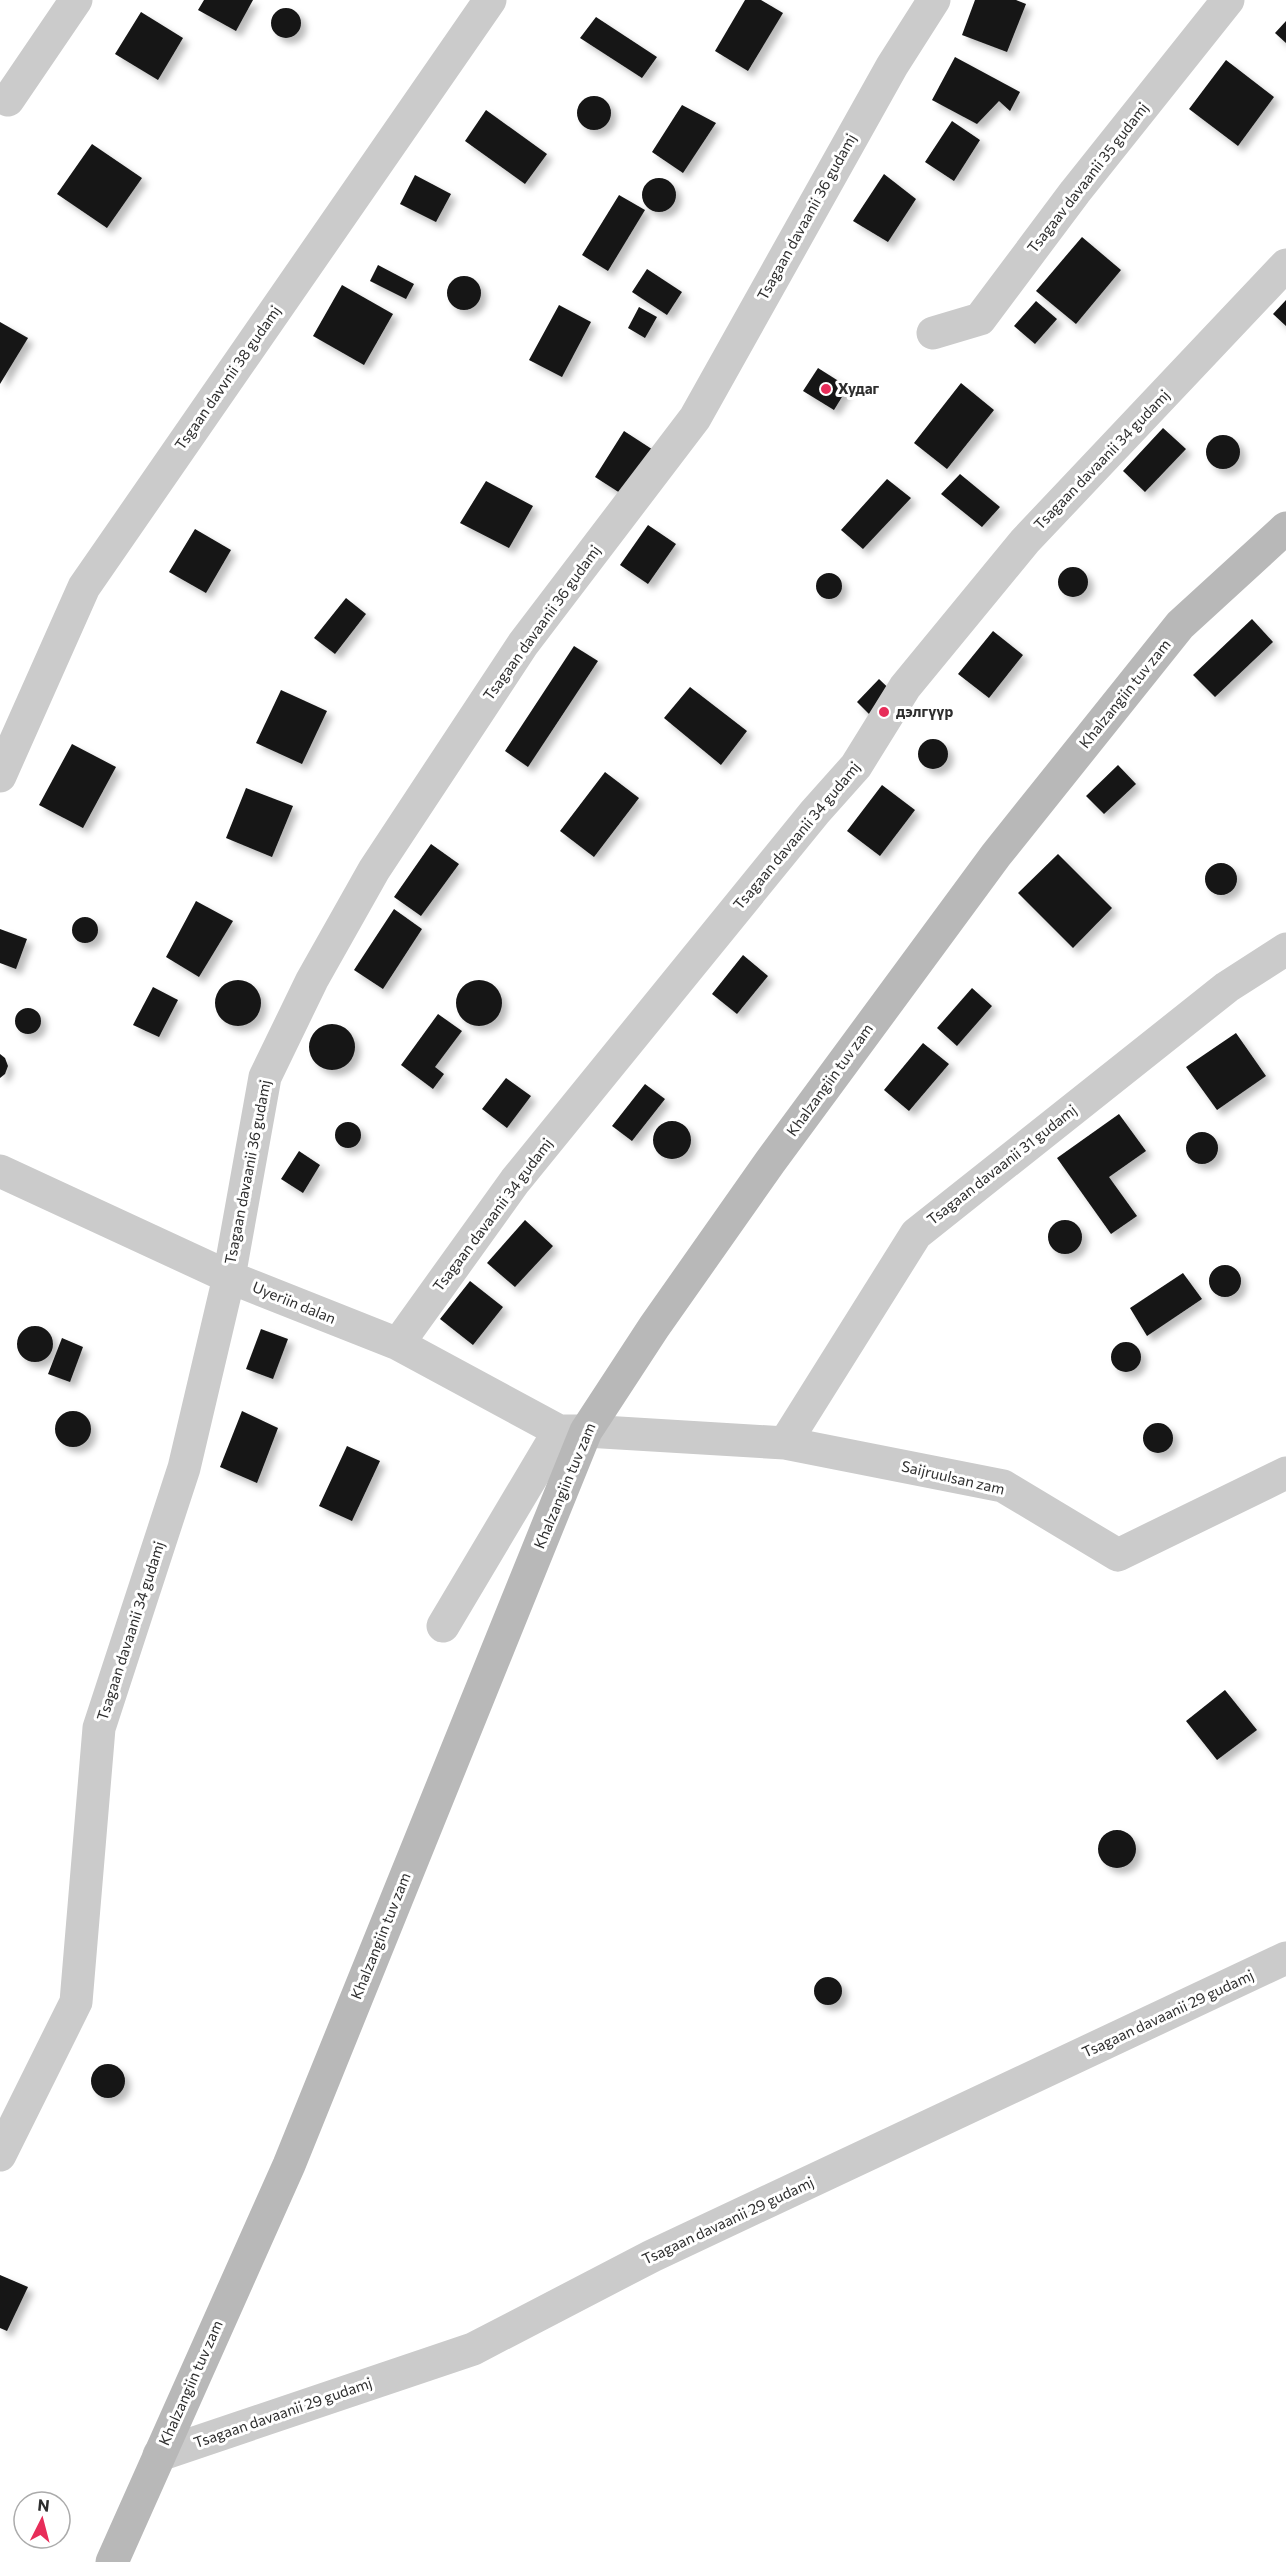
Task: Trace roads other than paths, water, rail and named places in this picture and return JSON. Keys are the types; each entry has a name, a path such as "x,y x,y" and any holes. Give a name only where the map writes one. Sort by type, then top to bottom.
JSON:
{"street":[{"path":"8,100 76,0"},
{"name":"Tsgaan davvnii 38 gudamj","path":"0,776 84,587 490,0"},
{"name":"Tsagaan davaanii 36 gudamj","path":"229,1277 265,1077 312,980 374,870 523,644 695,418 892,66 934,0"},
{"name":"Tsagaav davaanii 35 gudamj","path":"933,333 981,319 1075,192 1228,0"},
{"name":"Tsagaan davaanii 34 gudamj","path":"398,1344 515,1181 815,812 856,766 905,687 1025,541 1286,265"},
{"name":"Khalzangiin tuv zam","path":"112,2562 289,2165 572,1431 654,1327 756,1181 996,855 1180,625 1286,528"},
{"name":"Tsagaan davaanii 31 gudamj","path":"785,1443 916,1234 1227,987 1286,950"},
{"name":"Uyeriin dalan","path":"0,1171 229,1277 398,1344 572,1431"},
{"name":"Tsagaan davaanii 34 gudamj","path":"0,2155 76,2002 99,1728 184,1468 229,1277"},
{"path":"443,1626 572,1431"},
{"name":"Saijruulsan zam","path":"572,1431 785,1443 1003,1486 1118,1555 1286,1473"},
{"name":"Tsagaan davaanii 29 gudamj","path":"159,2455 473,2349 652,2256 1286,1958"}],"place":[{"name":"Худаг","path":"826,389"},
{"name":"дэлгүүр","path":"884,712"}]}
